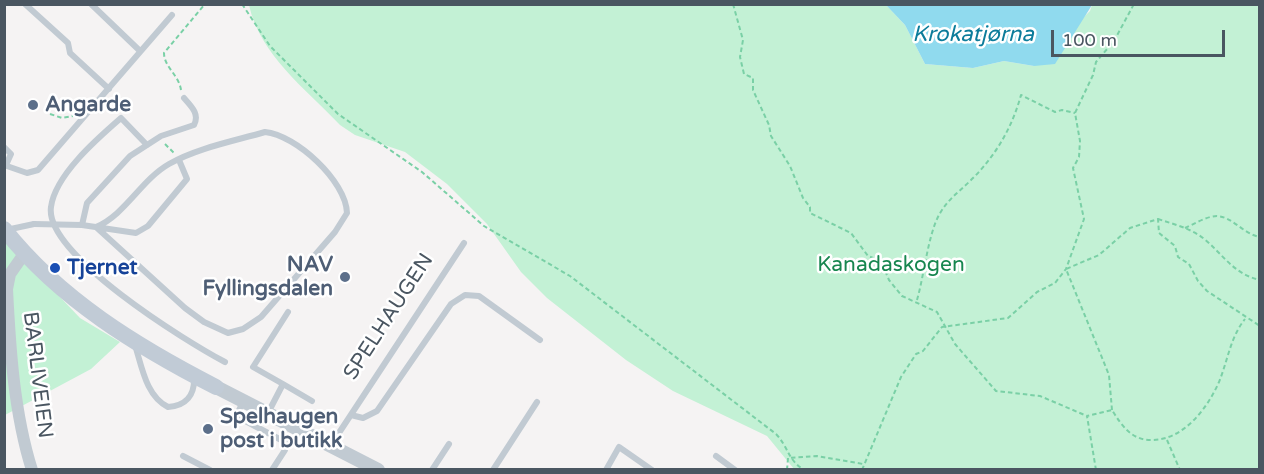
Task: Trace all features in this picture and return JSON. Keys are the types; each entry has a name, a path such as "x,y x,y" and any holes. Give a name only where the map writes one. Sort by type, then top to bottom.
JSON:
{"main road":[{"path":"5,230 24,254 80,302 134,342 216,387"}],"street":[{"name":"BARLIVEIEN","path":"24,254 8,279 8,297 21,430 32,470"},
{"path":"216,387 378,470"}],"lane":[{"path":"25,4 68,43 70,53 109,89"},
{"path":"91,4 139,50"},
{"path":"4,147 11,154 5,165 27,173 38,170 104,95 139,50 172,15"},
{"path":"82,225 90,198 130,156 159,138 194,125 195,111 184,98"},
{"path":"147,145 121,118 92,144 59,186 50,208 53,221 68,245 125,298 181,338 225,362"},
{"path":"266,132 290,139 318,164 340,190 346,213 335,232 267,311 243,329 228,333 215,329 185,308 96,227 111,219 168,164 266,132"},
{"path":"5,230 34,224 82,225 130,234 148,226 187,179 179,160"},
{"name":"SPELHAUGEN","path":"331,445 464,243"},
{"name":"SPELHAUGEN","path":"351,415 363,418 377,411 452,304 465,295 479,296 540,340"},
{"path":"288,312 253,367 312,401"},
{"path":"134,342 150,389 160,403 168,407 183,404 193,391 194,376"},
{"path":"267,413 283,384"},
{"path":"243,401 236,416 285,442 285,450 272,470"},
{"path":"493,470 537,402"},
{"path":"432,470 449,444"},
{"path":"606,470 619,447 652,470"},
{"path":"183,456 210,470"},
{"path":"716,456 735,470"}],"path":[{"path":"184,98 179,79 164,55 205,4"},
{"path":"242,4 270,46 338,114 422,172 484,226 570,276 776,434 784,443 789,458 787,470"},
{"path":"733,4 743,39 740,57 744,74 753,78 753,90 767,119 771,136 790,166 803,198 810,207 810,213 850,233 868,256 881,261 894,288 902,296 936,312 956,344 996,391 1040,396 1087,417 1112,410"},
{"path":"1134,4 1114,40 1096,62 1093,75 1075,113 1080,141 1079,157 1073,168 1084,219 1066,270 1109,375 1112,410 1125,431 1146,440 1167,440 1184,431 1219,383 1236,331 1245,319"},
{"path":"104,95 120,107 121,118"},
{"path":"916,301 938,217 949,199 970,181 995,152 1014,120 1021,95 1055,112 1062,110 1075,113"},
{"path":"50,114 62,118 74,116"},
{"path":"159,138 179,160"},
{"path":"1185,228 1215,216 1229,219 1248,235 1260,237"},
{"path":"1158,219 1159,233 1175,246 1178,258 1189,264 1198,281 1245,319 1260,326"},
{"path":"861,470 883,414 910,362 932,341 942,327 1008,318 1037,292 1054,283 1066,270 1099,255 1130,228 1158,219 1185,228 1202,237 1226,263 1245,277 1260,280"},
{"path":"1087,417 1096,470"},
{"path":"1167,440 1180,470"},
{"path":"789,458 817,456 863,464"},
{"path":"789,458 804,470"}],"green space":[{"name":"Kanadaskogen","path":"249,5 886,5 905,25 925,64 973,68 1004,61 1034,66 1090,11 1092,5 1259,5 1259,469 794,469 767,436 673,391 626,360 547,298 521,272 487,224 447,184 405,152 355,135 340,125 274,55 263,40"},
{"path":"4,238 80,318 120,342 91,369 5,415"}],"water":[{"name":"Krokatjørna","path":"886,5 1092,5 1055,64 1034,66 1004,61 973,68 925,64 905,25"}],"place":[{"name":"Angarde","path":"33,105"},
{"name":"Tjernet","path":"55,268"},
{"name":"NAV Fyllingsdalen","path":"345,277"},
{"name":"Spelhaugen post i butikk","path":"208,429"}]}
